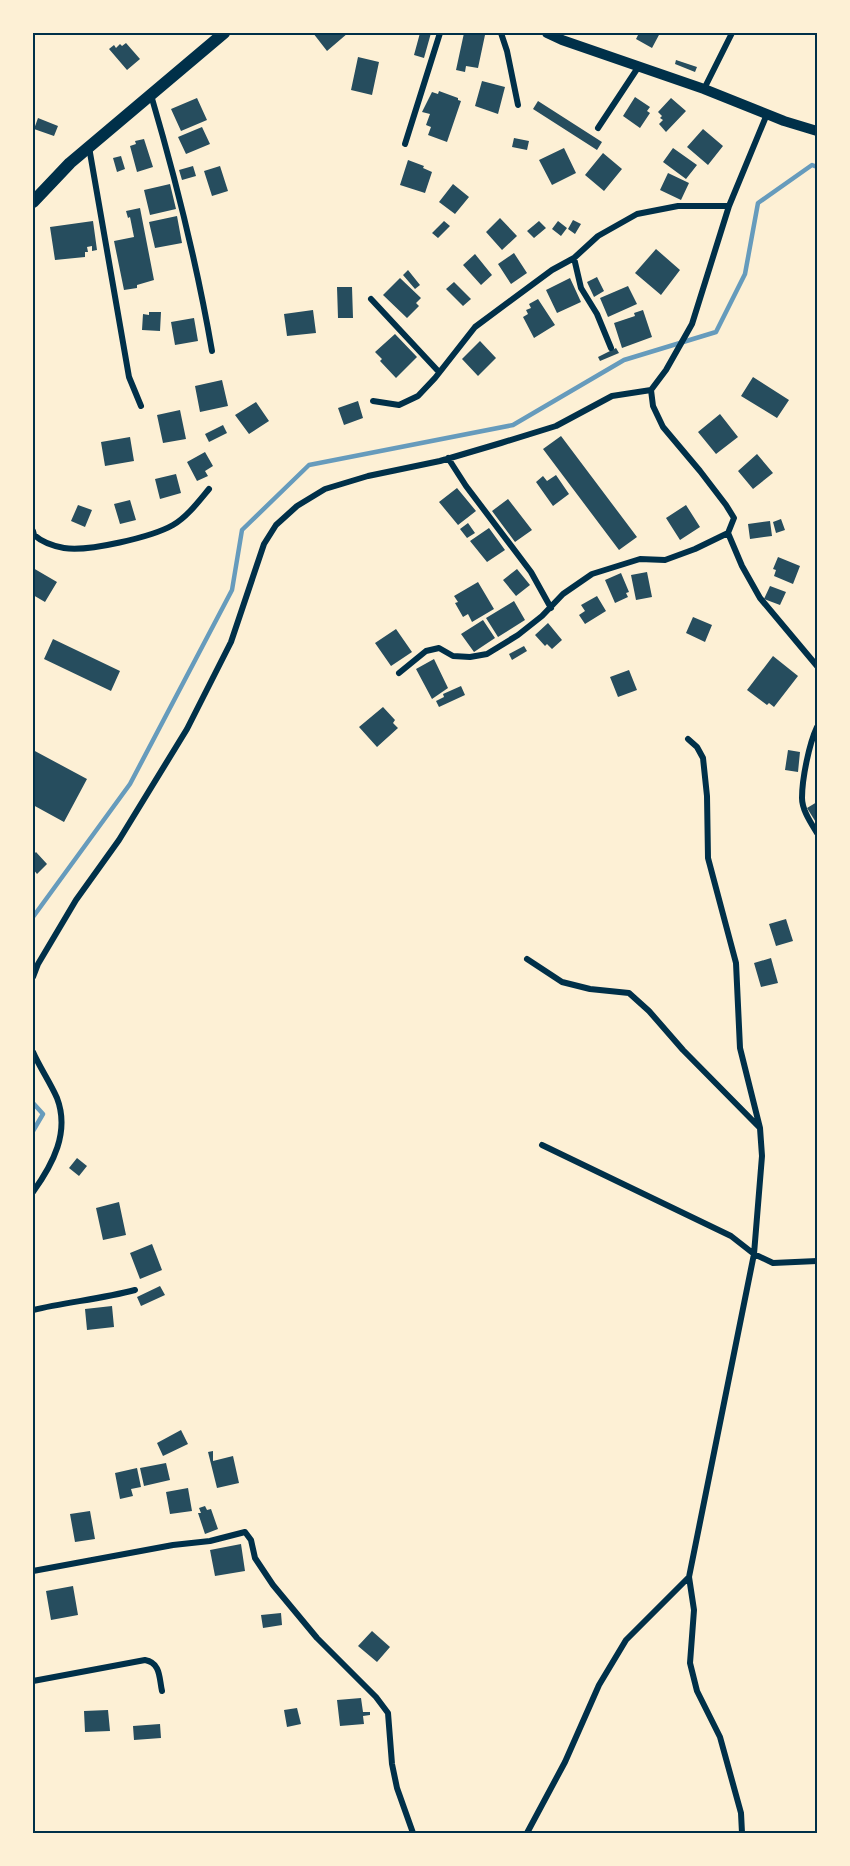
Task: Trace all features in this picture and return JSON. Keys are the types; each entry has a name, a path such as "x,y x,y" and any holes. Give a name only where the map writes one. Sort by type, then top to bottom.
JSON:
{"main road":[{"path":"33,202 70,163 224,33"}],"street":[{"path":"405,144 440,33"},
{"path":"501,33 518,105"},
{"path":"547,33 704,88 767,114 817,131"},
{"path":"704,88 732,33"},
{"path":"598,128 639,66"},
{"path":"151,95 174,172 200,284 212,351"},
{"path":"399,673 426,651 439,648 453,656 470,657 487,654 518,635 563,594 592,574 640,560 665,560 728,533 734,518 700,471 663,427 653,406 651,390 666,370 692,324 729,206 767,114"},
{"path":"89,147 129,376 141,406"},
{"path":"373,401 399,405 418,396 475,327 552,270 574,258 598,236 637,214 678,206 729,206"},
{"path":"574,258 581,288 597,314 611,348"},
{"path":"371,299 439,372"},
{"path":"33,977 38,964 76,900 119,840 192,719 231,642 264,544 276,525 297,506 325,489 368,476 448,458 556,426 612,396 651,390"},
{"path":"448,458 466,486 531,572 550,608"},
{"path":"33,531 34,536 41,541 65,548 96,547 149,535 174,525 197,504 209,489"},
{"path":"728,533 742,566 760,598 817,666"},
{"path":"817,727 810,741 802,799 808,818 817,833"},
{"path":"688,739 697,747 703,758 707,796 708,858 736,963 740,1048 760,1128 762,1156 754,1254 689,1577 694,1610 690,1663 697,1691 720,1737 741,1813 742,1833"},
{"path":"527,959 562,982 590,989 629,993 649,1011 683,1050 760,1128"},
{"path":"33,1052 56,1096 63,1117 60,1142 45,1175 33,1192"},
{"path":"542,1145 731,1236 754,1254 773,1263 817,1261"},
{"path":"33,1310 73,1300 104,1298 135,1290"},
{"path":"33,1571 244,1532 250,1540 255,1558 273,1586 317,1638 376,1697 388,1713 392,1764 397,1788 413,1833"},
{"path":"527,1833 565,1762 599,1685 626,1640 689,1577"},
{"path":"33,1681 144,1660 152,1661 158,1667 162,1692"}],"building":[{"path":"313,33 348,33 327,51"},
{"path":"420,33 431,33 424,58 414,55"},
{"path":"464,33 485,35 478,68 466,66 465,72 456,70"},
{"path":"639,33 660,33 652,48 636,39"},
{"path":"126,43 140,59 127,70 109,49 114,45 116,48"},
{"path":"358,57 379,62 372,95 351,90"},
{"path":"676,60 697,67 695,72 675,64"},
{"path":"482,81 505,87 498,114 475,106"},
{"path":"439,91 461,101 447,142 428,135 431,127 426,125 430,114 422,112 432,92 438,94"},
{"path":"635,97 650,107 647,111 650,113 640,128 623,116"},
{"path":"197,98 207,120 181,131 171,109"},
{"path":"671,98 686,111 666,132 659,124 663,120 658,112"},
{"path":"538,101 602,142 597,150 533,109"},
{"path":"38,118 58,126 54,136 34,129"},
{"path":"202,127 210,144 186,154 178,137"},
{"path":"703,129 723,146 708,165 687,147"},
{"path":"514,138 529,141 527,150 512,147"},
{"path":"144,139 153,167 137,172 130,146 136,144 135,141"},
{"path":"564,148 576,173 552,185 539,160"},
{"path":"673,148 697,165 686,179 663,162"},
{"path":"603,153 622,169 604,191 585,175"},
{"path":"121,156 125,169 117,172 113,158"},
{"path":"408,160 432,172 425,193 400,185"},
{"path":"193,166 196,176 182,180 179,170"},
{"path":"220,166 228,191 212,196 204,171"},
{"path":"668,173 689,183 681,200 660,190"},
{"path":"170,184 176,209 150,215 144,190"},
{"path":"453,184 469,197 455,214 439,202"},
{"path":"140,208 154,280 137,285 137,288 124,290 114,241 134,237 130,217 128,218 126,211"},
{"path":"177,216 182,243 155,248 149,222"},
{"path":"500,218 517,236 502,250 486,232"},
{"path":"573,220 581,224 575,234 568,229"},
{"path":"93,221 97,250 92,251 92,246 87,247 88,252 85,252 85,257 55,260 50,227"},
{"path":"444,221 450,226 438,238 432,233"},
{"path":"539,221 546,228 534,238 527,231"},
{"path":"558,221 567,228 561,236 552,229"},
{"path":"656,249 680,270 661,295 635,273"},
{"path":"514,253 527,273 511,284 498,264"},
{"path":"475,254 492,275 481,285 463,265"},
{"path":"408,270 420,285 415,289 403,275"},
{"path":"597,277 604,291 594,297 587,282"},
{"path":"400,278 421,298 416,303 419,306 407,318 383,295"},
{"path":"570,278 581,302 557,313 546,290"},
{"path":"454,282 471,299 463,306 446,289"},
{"path":"628,286 637,304 608,317 600,298"},
{"path":"337,287 352,287 353,318 338,318"},
{"path":"538,299 555,325 534,338 523,317 528,314 526,310 531,308 529,304"},
{"path":"313,310 316,333 287,336 284,314"},
{"path":"643,310 652,337 622,348 614,323 635,316 634,313"},
{"path":"149,312 161,312 160,331 142,330 143,314 149,315"},
{"path":"194,318 198,341 175,345 171,322"},
{"path":"395,334 417,357 396,378 375,352"},
{"path":"480,341 496,358 478,376 462,359"},
{"path":"616,348 619,353 600,361 598,357"},
{"path":"753,377 789,400 777,418 741,396"},
{"path":"222,380 228,406 200,412 195,386"},
{"path":"358,401 363,418 344,425 338,408"},
{"path":"256,402 269,421 249,434 235,415"},
{"path":"180,410 186,439 163,443 157,415"},
{"path":"720,414 738,437 716,454 698,432"},
{"path":"223,425 227,433 209,442 205,434"},
{"path":"561,436 637,537 619,550 543,449"},
{"path":"130,437 134,461 105,466 101,442"},
{"path":"205,452 213,466 205,471 208,476 197,481 187,462"},
{"path":"757,454 773,473 753,489 738,471"},
{"path":"176,474 181,493 160,499 155,479"},
{"path":"556,475 569,494 553,506 536,482 543,476 547,481"},
{"path":"457,488 476,511 458,525 439,502"},
{"path":"508,499 532,530 515,542 492,511"},
{"path":"130,500 136,520 120,524 114,504"},
{"path":"78,505 92,510 85,527 71,521"},
{"path":"686,505 700,527 680,540 666,518"},
{"path":"781,519 785,530 776,533 773,522"},
{"path":"770,521 772,536 750,539 748,524"},
{"path":"468,523 475,533 467,538 460,529"},
{"path":"489,528 505,550 487,562 470,541"},
{"path":"778,557 800,566 793,584 774,576 776,570 773,569"},
{"path":"33,568 57,582 45,602 33,595"},
{"path":"517,569 530,585 516,596 503,580"},
{"path":"647,572 652,597 636,600 631,575"},
{"path":"621,573 629,592 626,593 628,597 615,603 605,580"},
{"path":"478,582 494,609 472,622 468,614 463,617 455,603 458,602 454,596"},
{"path":"770,586 786,592 780,605 764,599"},
{"path":"597,596 606,611 585,624 579,615 585,611 581,605"},
{"path":"514,601 525,620 498,637 486,618"},
{"path":"693,617 712,625 705,642 686,633"},
{"path":"483,620 495,638 474,652 461,634"},
{"path":"548,623 562,640 552,649 547,644 545,646 535,635"},
{"path":"396,629 412,652 391,666 375,643"},
{"path":"53,639 120,671 111,691 44,659"},
{"path":"524,646 527,651 512,660 509,654"},
{"path":"773,656 798,676 774,707 769,703 767,705 747,690"},
{"path":"434,659 448,688 432,699 416,669"},
{"path":"629,670 637,690 618,697 610,677"},
{"path":"461,686 465,695 439,707 436,701 444,697 443,694"},
{"path":"383,707 395,720 393,723 398,728 377,747 359,727"},
{"path":"33,750 87,779 64,822 33,805"},
{"path":"788,750 800,752 798,772 785,770"},
{"path":"817,802 817,824 807,808"},
{"path":"36,852 47,864 37,874 33,869 33,855"},
{"path":"786,919 793,941 776,946 769,924"},
{"path":"771,958 778,983 761,987 754,963"},
{"path":"77,1158 87,1166 79,1176 69,1168"},
{"path":"119,1202 126,1235 103,1240 96,1208"},
{"path":"152,1244 162,1270 140,1279 130,1253"},
{"path":"160,1286 165,1295 141,1306 137,1297"},
{"path":"112,1306 114,1327 87,1330 85,1309"},
{"path":"181,1430 188,1444 163,1456 157,1443"},
{"path":"213,1451 213,1461 233,1456 239,1483 217,1488 208,1452"},
{"path":"166,1463 170,1480 144,1486 140,1468"},
{"path":"137,1468 141,1487 131,1489 133,1496 120,1499 115,1473"},
{"path":"188,1488 192,1511 170,1514 166,1492"},
{"path":"205,1506 207,1510 211,1509 218,1529 205,1534 198,1513 201,1513 199,1508"},
{"path":"90,1511 95,1539 75,1542 70,1514"},
{"path":"241,1544 245,1571 215,1576 210,1550"},
{"path":"73,1586 78,1615 51,1620 46,1591"},
{"path":"281,1613 282,1625 263,1628 261,1615"},
{"path":"372,1631 390,1647 377,1662 358,1646"},
{"path":"361,1698 363,1712 370,1712 370,1715 363,1716 364,1724 340,1726 337,1700"},
{"path":"297,1708 301,1724 287,1727 284,1710"},
{"path":"108,1710 110,1731 85,1732 84,1711"},
{"path":"160,1724 161,1738 134,1740 133,1726"}],"waterway":[{"path":"33,917 130,784 232,590 242,530 309,465 513,425 624,360 716,332 745,274 758,203 812,165 817,167"},
{"path":"33,1103 43,1114 33,1131"}]}
